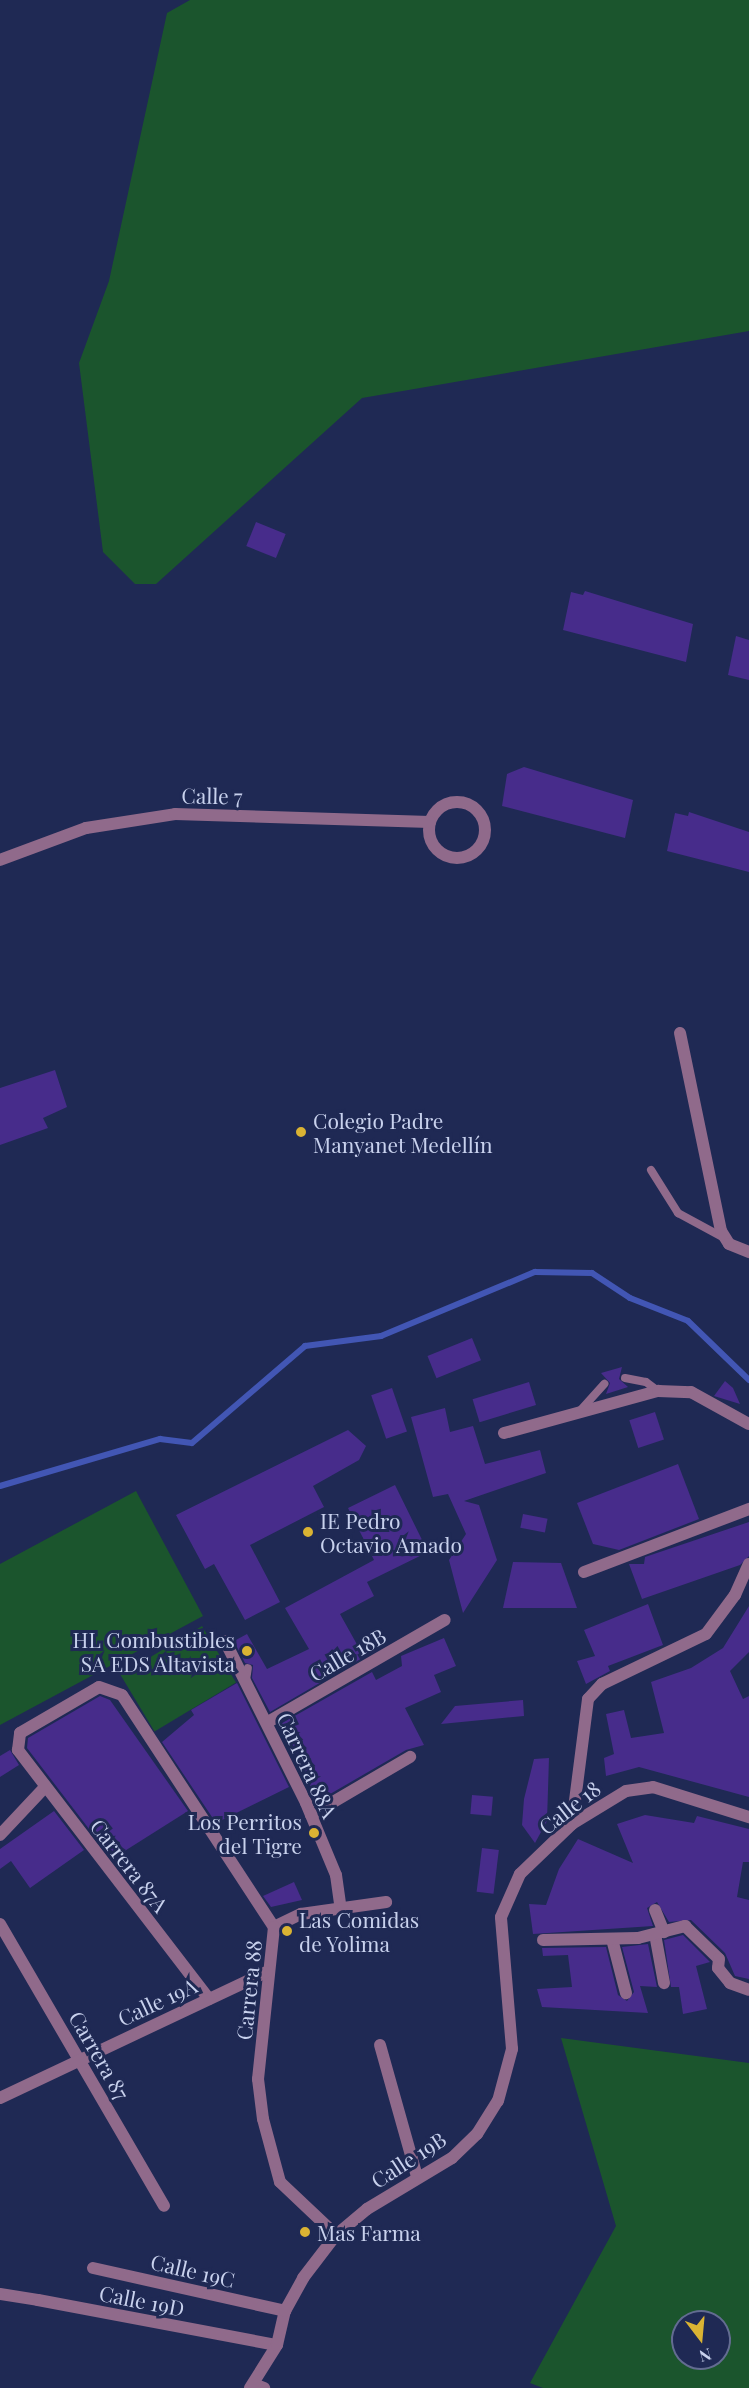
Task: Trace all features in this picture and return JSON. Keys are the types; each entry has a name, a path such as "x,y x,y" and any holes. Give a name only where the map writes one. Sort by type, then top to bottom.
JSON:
{"street":[{"path":"465,803 481,814 483,843 470,856 443,855 431,840 430,822 442,806 465,803"},
{"name":"Calle 7","path":"0,860 86,828 175,814 430,822"},
{"path":"680,1033 724,1238 736,1250 749,1252"},
{"path":"504,1432 658,1391 691,1392 749,1424"},
{"path":"584,1572 749,1509"},
{"path":"572,1824 584,1710 594,1690 706,1634 735,1595 749,1564"},
{"name":"Calle 18B","path":"268,1722 444,1620"},
{"name":"Carrera 88A","path":"229,1641 247,1674 336,1875 341,1910"},
{"name":"Carrera 88","path":"20,1755 16,1743 20,1733 99,1687 122,1695 274,1927 267,1972 258,2079 273,2163 290,2198 336,2235"},
{"name":"Carrera 87A","path":"20,1755 209,1999"},
{"path":"311,1815 410,1756"},
{"path":"0,1835 45,1787"},
{"name":"Calle 18","path":"504,1900 520,1874 572,1824 618,1793 653,1787 749,1817"},
{"name":"Calle 19B","path":"256,2387 277,2346 285,2311 336,2235 417,2177 452,2158 477,2134 504,2086 512,2031 500,1947 504,1900"},
{"path":"274,1927 301,1914 386,1902"},
{"path":"655,1910 660,1933 664,1983"},
{"name":"Carrera 87","path":"0,1924 81,2057 164,2206"},
{"path":"543,1940 612,1939 660,1933 686,1926 719,1959 718,1968 730,1983 749,1990"},
{"path":"612,1939 626,1993"},
{"name":"Calle 19A","path":"0,2098 81,2057 267,1972"},
{"path":"380,2045 417,2177"},
{"name":"Calle 19C","path":"93,2268 285,2311"},
{"name":"Calle 19D","path":"0,2294 277,2346"}],"lane":[{"path":"651,1170 678,1213 694,1226 724,1238"},
{"path":"625,1378 646,1382 658,1391"},
{"path":"579,1412 604,1384"}],"green space":[{"path":"190,0 749,0 749,331 362,398 156,584 135,584 103,552 79,363 109,281 167,13"},
{"path":"136,1491 203,1616 0,1725 0,1564"},
{"path":"202,1626 236,1683 155,1732 121,1675"},
{"path":"561,2038 749,2063 749,2388 543,2388 530,2383 616,2226"}],"building":[{"path":"256,522 286,534 276,558 246,546"},
{"path":"585,591 693,624 686,662 563,630 571,592 583,595"},
{"path":"736,636 749,640 749,680 728,675"},
{"path":"524,767 633,800 625,838 502,806 507,774"},
{"path":"689,812 749,832 749,872 667,851 675,813 688,816"},
{"path":"55,1070 67,1107 43,1118 48,1128 0,1145 0,1088"},
{"path":"472,1338 481,1360 436,1378 427,1356"},
{"path":"622,1367 619,1379 628,1387 606,1394 610,1383 601,1373"},
{"path":"725,1381 733,1388 740,1404 714,1396"},
{"path":"529,1382 536,1405 480,1422 473,1399"},
{"path":"392,1388 407,1431 386,1439 371,1395"},
{"path":"445,1408 450,1432 473,1426 485,1464 540,1450 546,1473 464,1501 479,1505 497,1560 463,1613 449,1560 466,1534 448,1494 433,1497 411,1417"},
{"path":"655,1412 664,1440 638,1448 629,1420"},
{"path":"348,1430 366,1446 359,1460 313,1486 324,1507 250,1545 280,1602 245,1620 214,1564 205,1569 176,1515"},
{"path":"678,1464 699,1519 619,1550 593,1544 577,1503"},
{"path":"395,1485 428,1552 367,1582 374,1596 340,1614 364,1657 270,1712 252,1678 253,1665 245,1663 234,1641 247,1634 267,1669 309,1649 285,1608 374,1560 348,1508"},
{"path":"523,1514 548,1519 545,1533 520,1528"},
{"path":"749,1522 749,1556 740,1565 642,1599 629,1564 644,1564 645,1557"},
{"path":"513,1562 561,1563 577,1608 503,1608"},
{"path":"648,1604 663,1645 608,1666 610,1671 586,1684 577,1661 595,1656 584,1630"},
{"path":"749,1606 749,1652 730,1671 743,1699 749,1696 749,1797 639,1767 606,1776 604,1758 614,1754 606,1714 624,1710 631,1738 664,1733 651,1682 691,1668 723,1648"},
{"path":"444,1638 456,1666 434,1675 441,1692 405,1708 424,1745 406,1750 318,1801 277,1726 372,1672 376,1680 402,1666 401,1656"},
{"path":"237,1683 289,1787 216,1823 162,1742 194,1715 191,1710"},
{"path":"100,1696 110,1700 188,1811 112,1859 27,1748 28,1738"},
{"path":"523,1700 524,1716 441,1724 455,1706"},
{"path":"10,1750 19,1765 0,1777 0,1756"},
{"path":"549,1758 547,1821 535,1843 522,1825 524,1799 534,1759"},
{"path":"472,1795 493,1797 491,1816 470,1814"},
{"path":"54,1811 84,1850 30,1888 11,1861 0,1869 0,1849"},
{"path":"645,1815 694,1823 697,1816 749,1829 749,1862 743,1862 737,1897 749,1900 749,1979 735,1976 725,1953 691,1920 669,1922 657,1902 647,1908 653,1926 533,1934 529,1904 546,1905 559,1869 578,1839 633,1863 617,1824"},
{"path":"482,1848 499,1850 494,1894 477,1892"},
{"path":"294,1882 302,1900 271,1907 263,1896"},
{"path":"683,1935 710,1962 696,1966 707,2009 683,2014 679,1987 671,1987 664,1940"},
{"path":"648,1944 657,1987 640,1986 648,2013 542,2007 537,1989 572,1987 568,1955 543,1956 542,1948 606,1947 618,1995 627,2001 634,1992 622,1947"}],"waterway":[{"path":"0,1486 160,1439 192,1443 305,1346 381,1336 535,1272 592,1273 630,1298 688,1321 749,1380"}],"place":[{"name":"Colegio Padre Manyanet Medellín","path":"301,1132"},
{"name":"IE Pedro Octavio Amado","path":"308,1532"},
{"name":"HL Combustibles SA EDS Altavista","path":"247,1651"},
{"name":"Los Perritos del Tigre","path":"314,1833"},
{"name":"Las Comidas de Yolima","path":"287,1931"},
{"name":"Mas Farma","path":"305,2232"}]}
